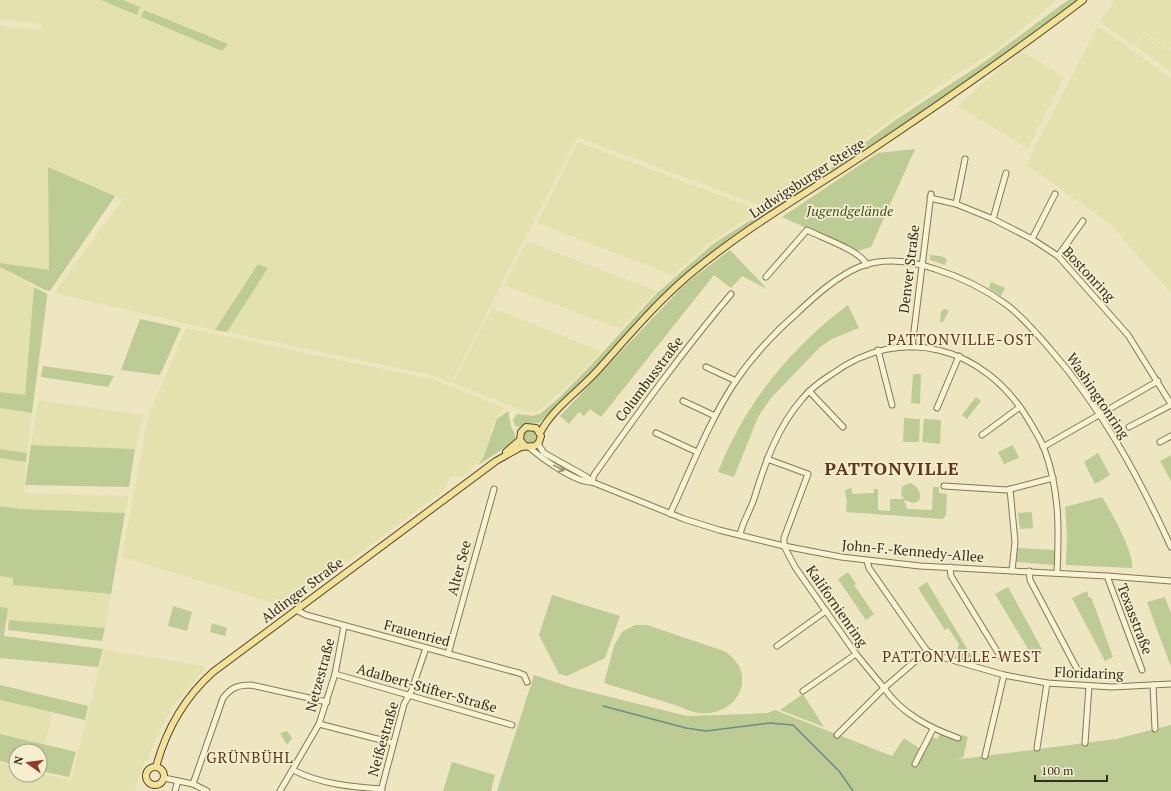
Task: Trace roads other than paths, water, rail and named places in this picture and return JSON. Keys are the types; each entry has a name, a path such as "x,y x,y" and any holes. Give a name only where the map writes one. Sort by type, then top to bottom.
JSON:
{"main road":[{"name":"Ludwigsburger Steige","path":"553,415 665,296 713,256 753,227 877,146 1022,46 1083,0"},
{"path":"527,447 520,440 520,434 523,429 533,426 553,415"},
{"path":"496,461 527,447 538,444 540,433 553,415"},
{"path":"533,426 540,433"},
{"path":"496,461 520,440"},
{"name":"Aldinger Straße","path":"156,767 167,734 176,716 198,687 231,658 496,461"},
{"path":"156,767 164,772 164,778 159,785 151,785 146,780 146,773 151,768 156,767"},
{"path":"148,791 151,785"}],"street":[{"path":"956,204 965,159"},
{"path":"993,219 1006,174"},
{"path":"1032,239 1055,194"},
{"name":"Bostonring","path":"930,196 956,204 993,219 1032,239 1058,256 1128,335 1171,405"},
{"name":"Denver Straße","path":"912,347 930,196"},
{"path":"1058,256 1083,221"},
{"path":"766,277 807,230 854,252 864,259 867,265"},
{"name":"Washingtonring","path":"670,514 697,452 715,416 736,381 774,335 804,306 846,274 867,265 895,261 922,264 952,274 976,285 1007,305 1023,318 1072,374 1099,415 1146,494 1171,547"},
{"name":"Columbusstraße","path":"592,482 594,475 654,390 682,353 731,294"},
{"path":"740,535 767,459 782,426 809,391 840,368 868,353 878,350 912,347 959,356 992,377 1020,407 1043,447 1053,478 1060,535 1057,573"},
{"path":"878,350 892,405"},
{"path":"937,408 959,356"},
{"path":"706,367 736,381"},
{"path":"1043,447 1158,382"},
{"path":"809,391 843,428"},
{"path":"683,401 715,416"},
{"path":"1129,427 1171,405"},
{"path":"982,435 1020,407"},
{"path":"656,433 697,452"},
{"path":"1160,442 1171,436"},
{"name":"John-F.-Kennedy-Allee","path":"538,444 544,453 587,477 592,482"},
{"name":"John-F.-Kennedy-Allee","path":"527,447 550,464 585,482 592,482 670,514 740,535 784,546 867,561 1171,581"},
{"path":"767,459 808,474 784,538 784,546"},
{"path":"944,486 1010,489 1053,478"},
{"name":"Alter See","path":"448,654 494,488"},
{"path":"1010,489 1015,537 1012,571"},
{"name":"Kalifornienring","path":"784,546 795,567 856,654 884,688 907,712 933,729 958,738"},
{"path":"837,735 884,688 927,651 869,568 867,561"},
{"path":"950,567 951,576 1000,656"},
{"path":"1029,572 1030,580 1077,669"},
{"name":"Texasstraße","path":"1107,576 1142,670"},
{"name":"Frauenried","path":"296,610 306,615 344,626 519,673 524,675 527,682"},
{"path":"777,646 826,611"},
{"name":"Netzestraße","path":"280,791 319,724 335,674 344,626"},
{"name":"Neißestraße","path":"382,790 404,704 411,692 426,648"},
{"name":"Floridaring","path":"927,651 966,665 1047,684 1089,686 1171,684"},
{"path":"803,691 856,654"},
{"name":"Adalbert-Stifter-Straße","path":"335,674 512,725"},
{"path":"985,756 1004,675"},
{"path":"1037,748 1047,684"},
{"path":"193,784 223,698 229,690 238,686 251,685 327,702"},
{"path":"1153,685 1155,729"},
{"path":"1086,743 1089,686"},
{"path":"319,724 393,744"},
{"path":"915,764 933,729"},
{"path":"293,770 326,782 382,790"},
{"path":"164,778 193,784 207,791"},
{"path":"175,791 178,781"}],"waterway":[{"path":"603,706 686,728 706,731 770,723 793,725 839,771 853,791"}],"district":[{"name":"PATTONVILLE-OST","path":"961,340"},
{"name":"PATTONVILLE","path":"892,469"},
{"name":"PATTONVILLE-WEST","path":"962,657"},
{"name":"GRÜNBÜHL","path":"250,758"}],"park label":[{"name":"Jugendgelände","path":"850,211"}]}
